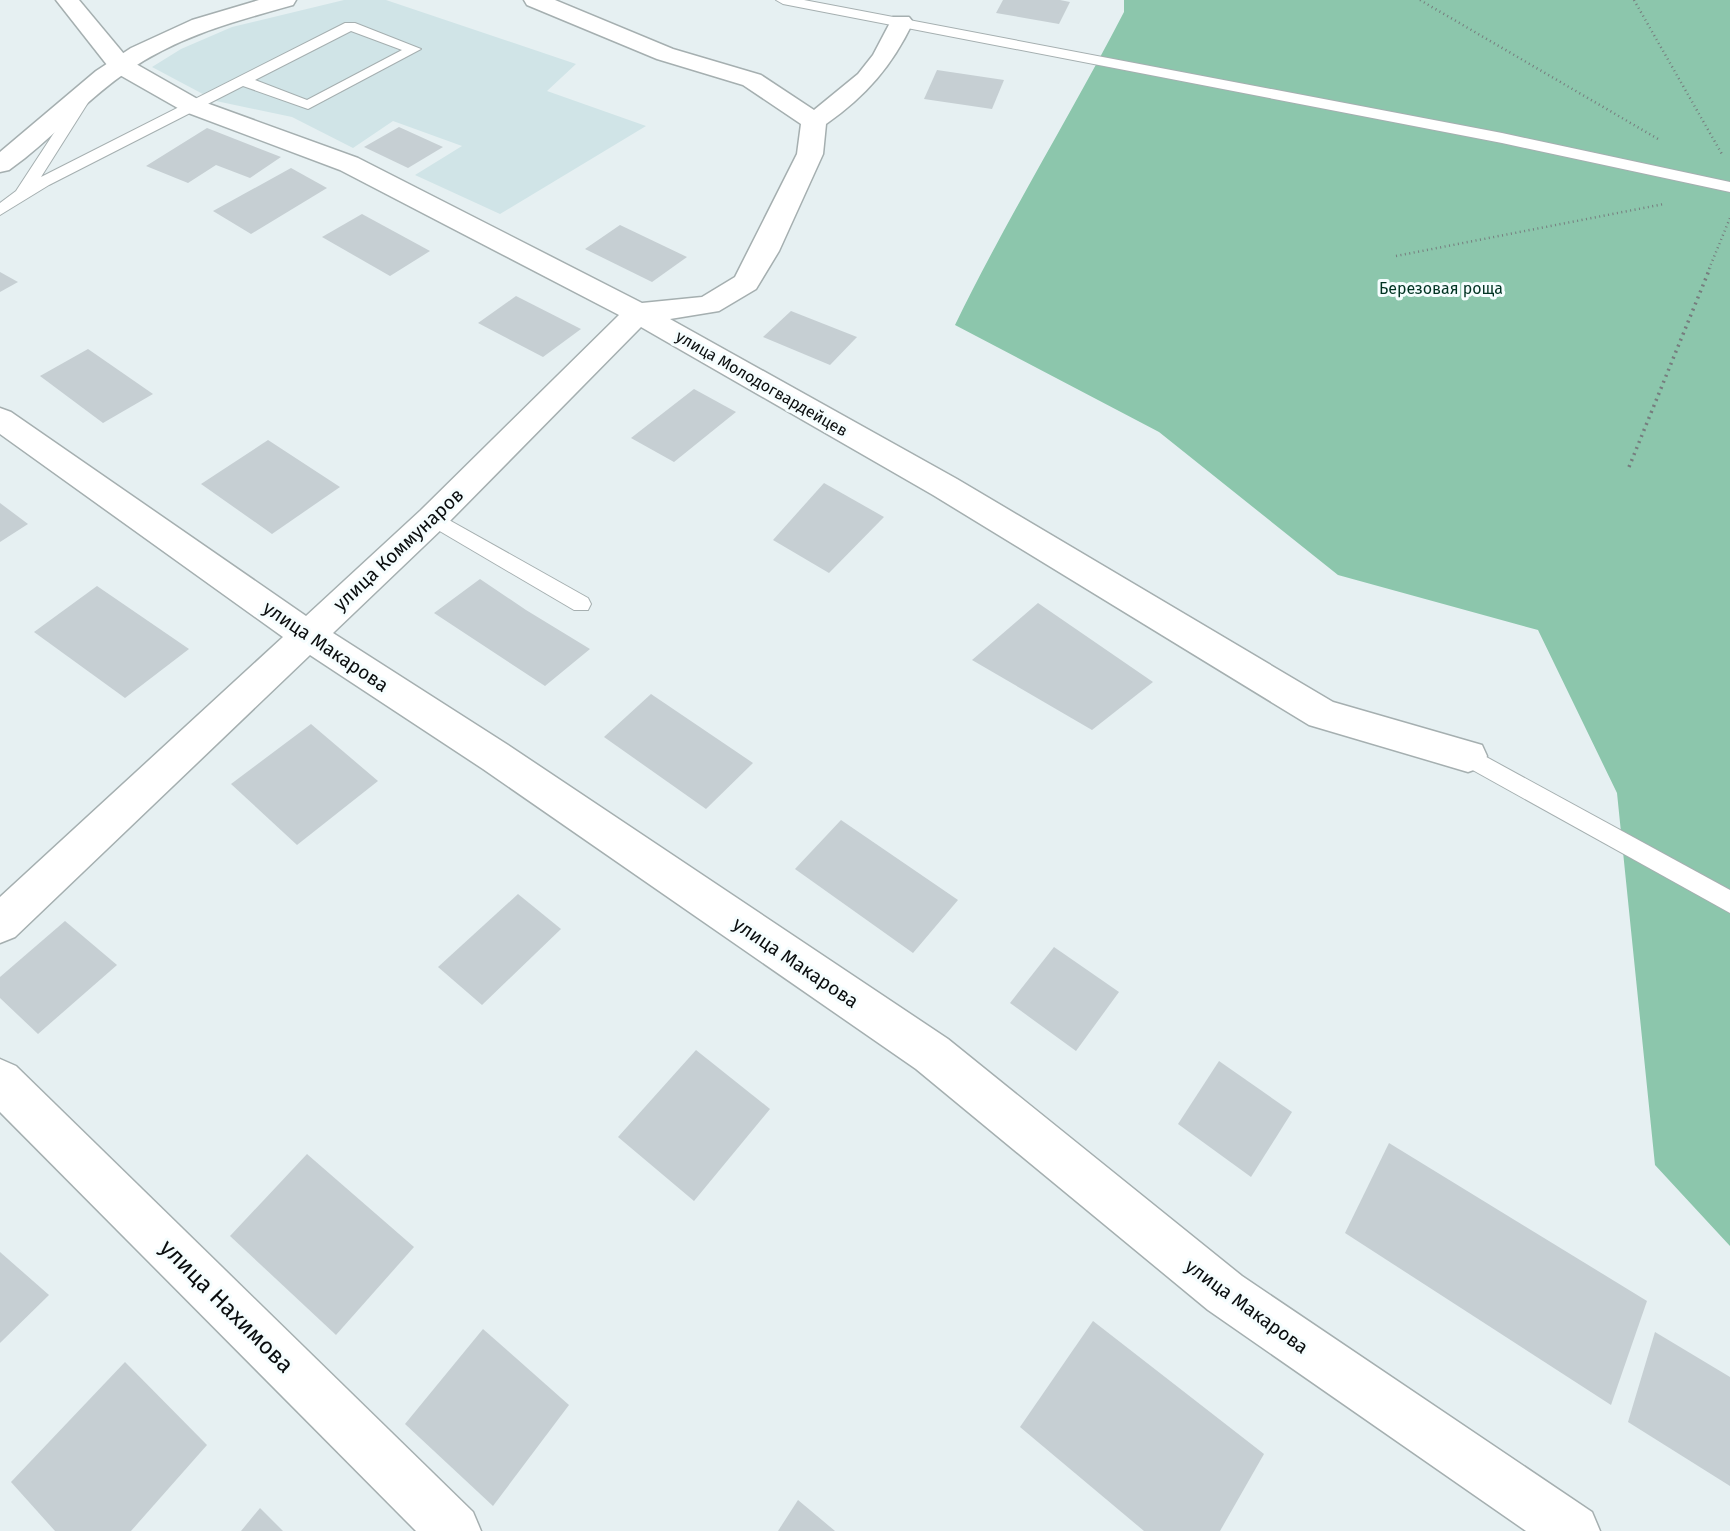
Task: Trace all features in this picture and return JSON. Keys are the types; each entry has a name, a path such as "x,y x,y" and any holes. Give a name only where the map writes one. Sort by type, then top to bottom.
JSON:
{"street":[{"name":"улица Молодогвардейцев","path":"67,0 120,65 192,106 349,164 638,313 944,487 1322,714 1468,756"},
{"path":"0,164 120,65 179,33 285,0"},
{"path":"535,0 665,54 751,80 814,121"},
{"path":"638,313 709,305 746,283 765,251 810,154 814,121 858,91 887,53 901,22"},
{"name":"улица Коммунаров","path":"0,924 433,517 638,313"},
{"name":"улица Макарова","path":"0,419 306,634 497,758 932,1054 1225,1293 1573,1531"},
{"name":"улица Нахимова","path":"0,1081 454,1531"}],"lane":[{"path":"783,0 1502,138 1730,187"},
{"path":"0,210 24,191 242,80 350,26 414,49 308,105 242,80"},
{"path":"24,191 90,88"},
{"path":"433,517 582,604"},
{"path":"1468,756 1730,902"}],"path":[{"path":"1420,0 1666,144"},
{"path":"1634,0 1724,159"},
{"path":"1396,256 1666,204"},
{"path":"1629,467 1730,218"}],"shaded area":[{"path":"344,0 386,0 576,64 547,91 646,126 500,214 415,175 462,146 393,121 353,148 292,117 216,101 152,67 181,49 232,27"}],"green space":[{"name":"Березовая роща","path":"1124,0 1730,0 1730,1246 1655,1165 1617,793 1538,630 1338,575 1159,432 955,325 1124,12"}],"building":[{"path":"1003,0 1070,2 1059,24 996,13"},
{"path":"937,70 1004,80 992,109 924,99"},
{"path":"399,127 443,147 408,168 364,147"},
{"path":"207,128 281,157 250,178 216,165 188,183 146,166"},
{"path":"291,168 327,188 251,234 213,211"},
{"path":"362,214 430,251 390,276 322,237"},
{"path":"620,225 687,257 652,282 585,249"},
{"path":"0,272 18,282 0,292"},
{"path":"516,296 581,329 543,357 478,323"},
{"path":"791,311 857,337 830,365 763,337"},
{"path":"88,349 153,394 103,423 40,376"},
{"path":"694,389 736,412 674,462 631,438"},
{"path":"268,440 340,487 272,534 201,484"},
{"path":"824,483 884,517 829,573 773,540"},
{"path":"0,503 28,524 0,542"},
{"path":"480,579 590,649 545,686 434,613"},
{"path":"97,586 189,649 125,698 34,632"},
{"path":"1038,603 1153,682 1092,730 972,660"},
{"path":"651,694 753,763 706,809 604,737"},
{"path":"311,724 378,781 297,845 231,784"},
{"path":"841,820 958,900 913,953 795,869"},
{"path":"518,894 561,929 482,1005 438,967"},
{"path":"65,921 117,965 38,1034 0,998 0,977"},
{"path":"1054,947 1119,992 1076,1051 1010,1003"},
{"path":"696,1050 770,1109 694,1201 618,1137"},
{"path":"1219,1061 1292,1112 1251,1177 1178,1124"},
{"path":"1389,1143 1647,1301 1611,1405 1345,1233"},
{"path":"307,1154 414,1247 336,1335 230,1236"},
{"path":"0,1252 49,1295 0,1343"},
{"path":"1093,1321 1264,1454 1220,1531 1144,1531 1020,1427"},
{"path":"483,1329 569,1405 493,1506 405,1424"},
{"path":"1655,1332 1730,1377 1730,1486 1628,1422"},
{"path":"125,1362 207,1445 131,1531 55,1531 11,1482"},
{"path":"798,1500 835,1531 778,1531"},
{"path":"260,1508 283,1531 241,1531"}]}
